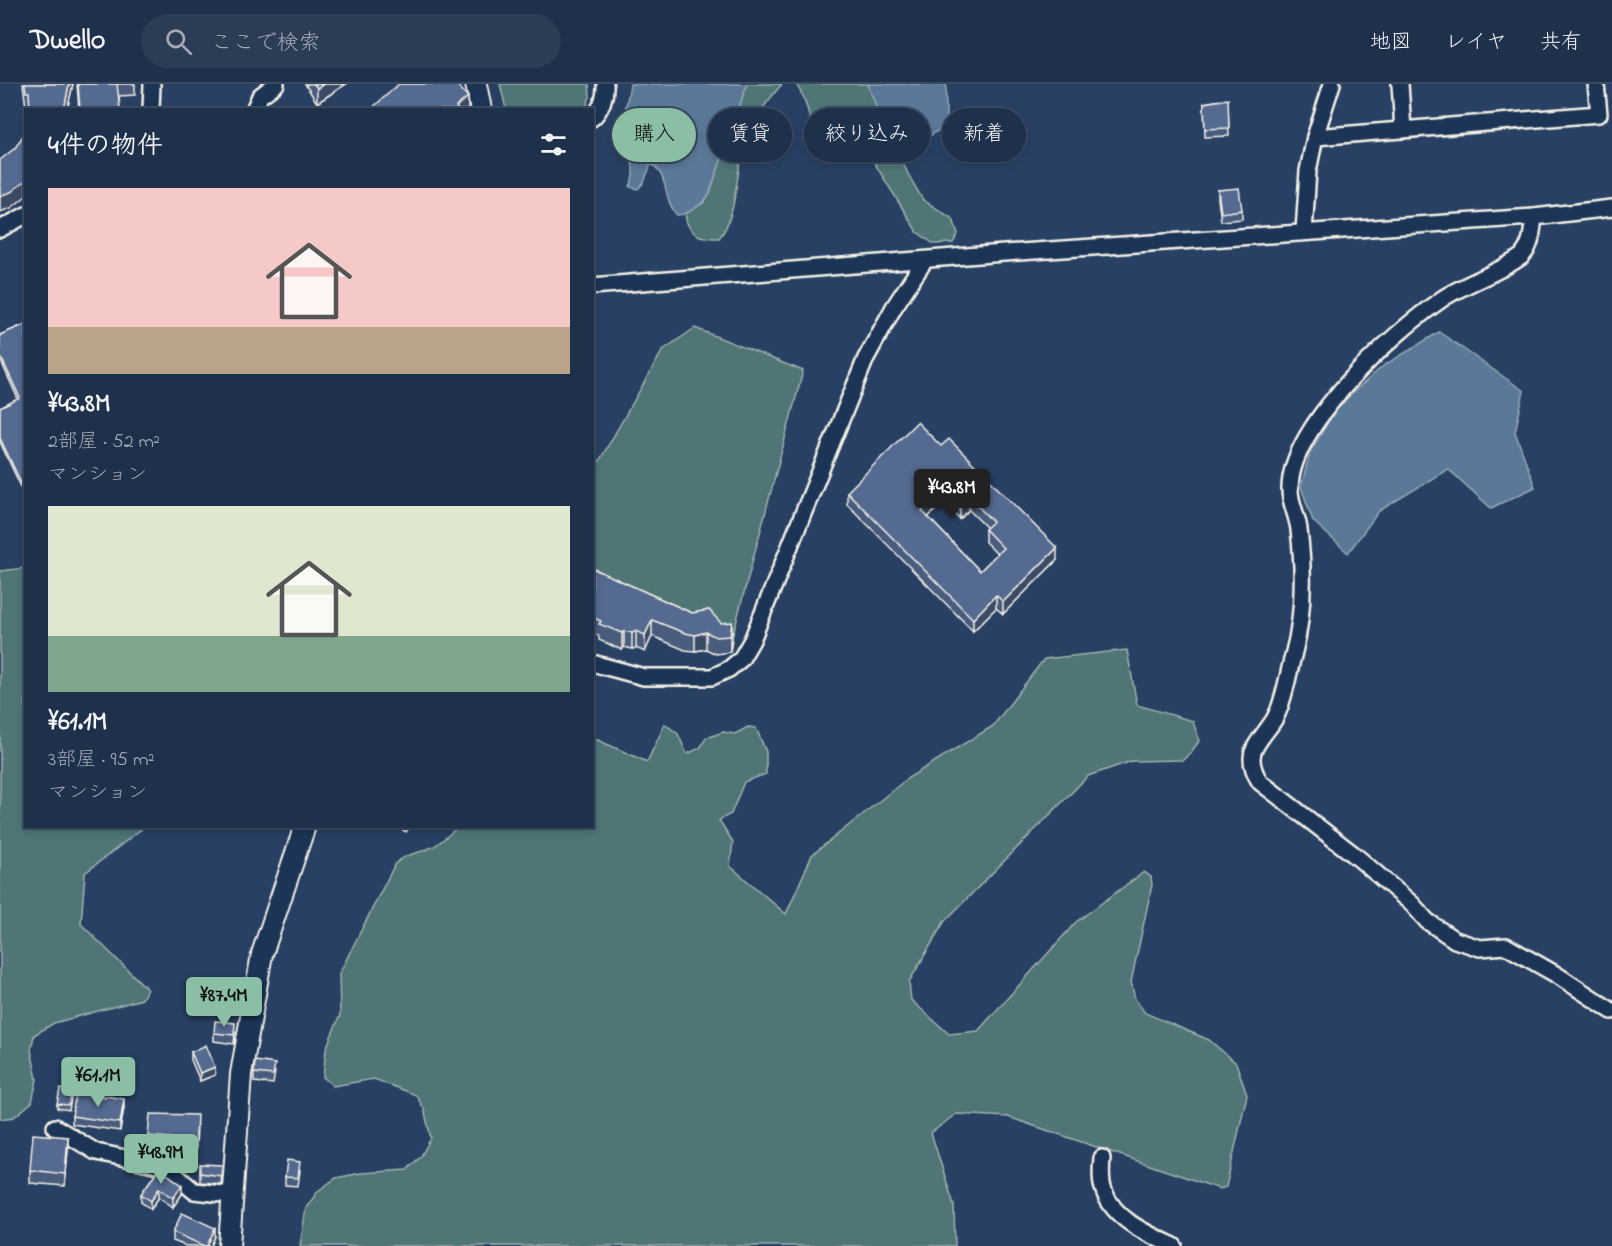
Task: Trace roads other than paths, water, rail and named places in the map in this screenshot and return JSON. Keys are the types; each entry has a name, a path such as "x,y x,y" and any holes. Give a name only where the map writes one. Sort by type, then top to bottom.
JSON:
{"main road":[{"path":"476,84 481,108"},
{"path":"229,1246 242,1074 262,954 304,828"}],"street":[{"path":"151,108 152,84"},
{"path":"255,108 260,96 276,84"},
{"path":"594,116 599,111 605,84"},
{"path":"1304,232 1308,171 1315,137 1332,84"},
{"path":"1400,84 1403,130"},
{"path":"1315,137 1599,114 1596,84"},
{"path":"594,286 1304,232 1534,218 1612,208"},
{"path":"0,229 24,216"},
{"path":"1534,218 1527,250 1522,256 1443,298 1398,333 1341,391 1306,436 1293,470 1290,490 1299,526 1302,559 1296,646 1277,716 1253,752 1253,763 1255,774 1260,782 1357,857 1412,904 1427,921 1455,940 1480,948 1506,946 1557,975 1612,1011"},
{"path":"594,664 644,678 712,677 729,669 741,659 752,640 866,358 924,260"},
{"path":"55,1127 96,1152 168,1169 194,1191 232,1195"},
{"path":"1102,1158 1104,1191 1114,1209 1142,1231 1174,1246"}],"water":[{"path":"630,84 747,84 739,108 708,108 708,162 720,162 709,195 691,211 677,215 670,203 661,174 651,164 644,182 638,189 630,187 632,162 696,162 696,108 625,108"},
{"path":"868,84 946,84 946,108 942,108 942,128 931,135 930,108 877,108"},
{"path":"1439,332 1524,391 1515,432 1535,487 1491,508 1448,469 1379,511 1348,553 1313,521 1301,487 1310,452 1338,406 1383,366"}]}
